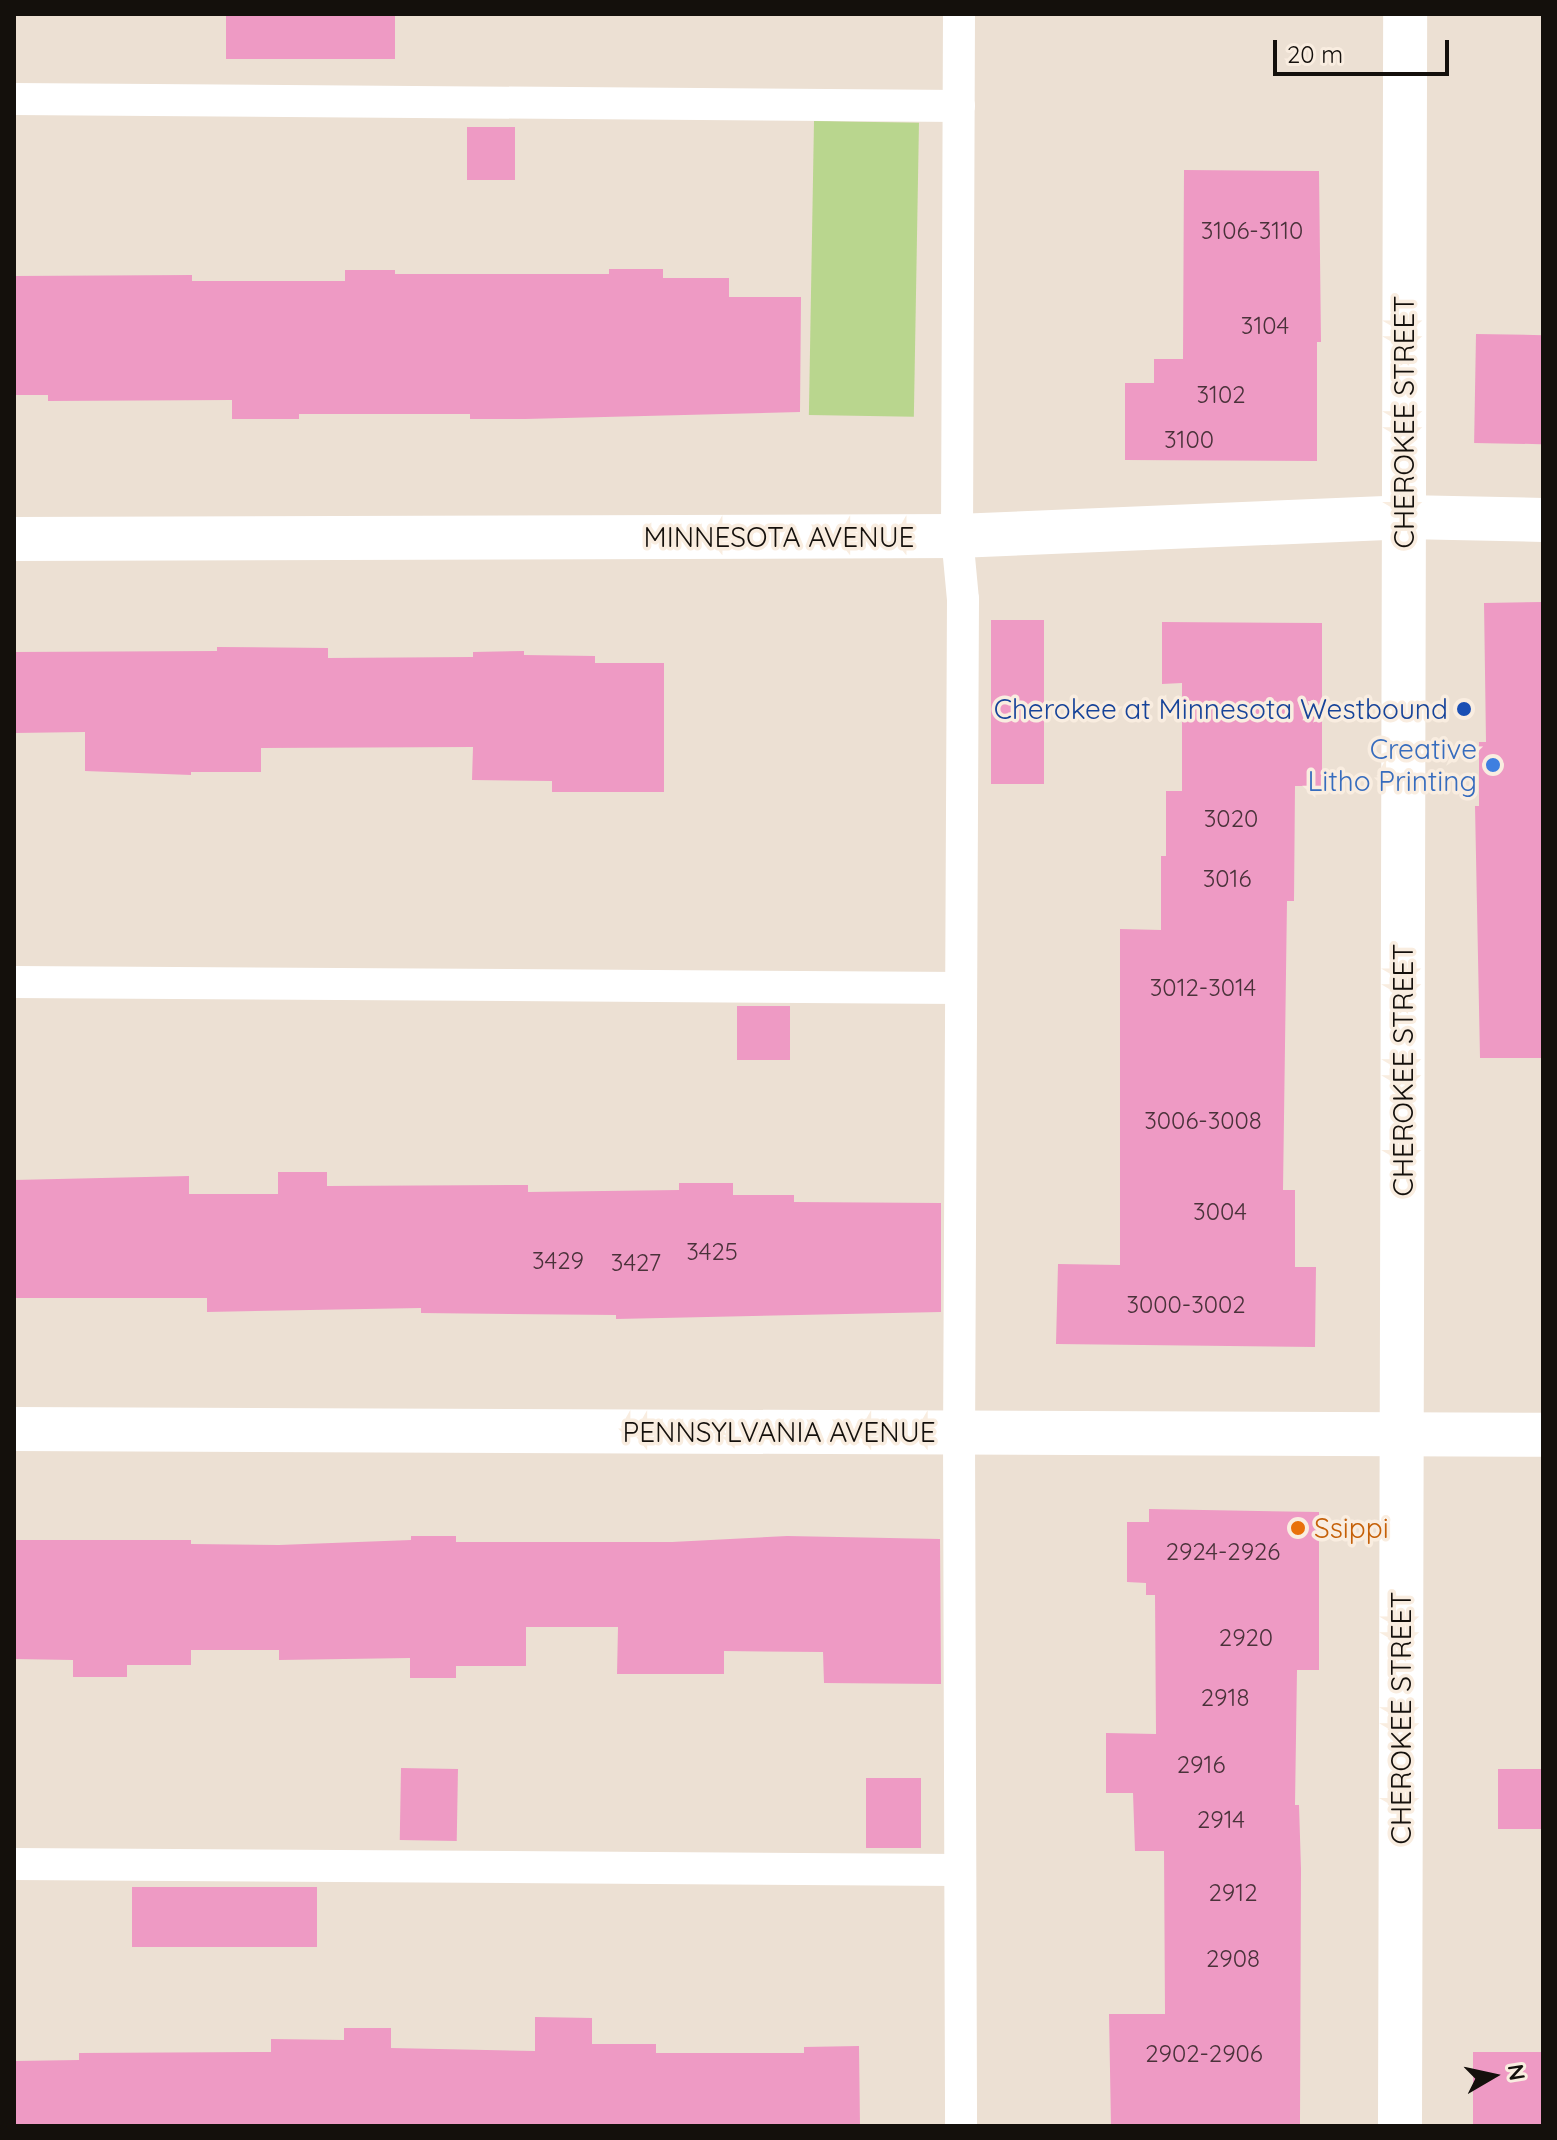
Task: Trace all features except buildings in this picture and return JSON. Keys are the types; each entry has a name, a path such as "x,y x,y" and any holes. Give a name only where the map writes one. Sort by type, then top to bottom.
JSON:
{"street":[{"name":"CHEROKEE STREET","path":"1400,2126 1405,14"},
{"name":"MINNESOTA AVENUE","path":"14,539 957,536 1404,517 1543,520"},
{"name":"PENNSYLVANIA AVENUE","path":"14,1429 1543,1435"}],"lane":[{"path":"959,14 957,536 963,599 959,1433 961,2126"},
{"path":"14,99 959,106"},
{"path":"14,982 961,988"},
{"path":"14,1864 959,1870"}],"green space":[{"path":"814,121 919,123 914,417 809,415"}],"place":[{"name":"Cherokee at Minnesota Westbound","path":"1464,709"},
{"name":"Creative Litho Printing","path":"1493,765"},
{"name":"Ssippi","path":"1298,1528"}]}
